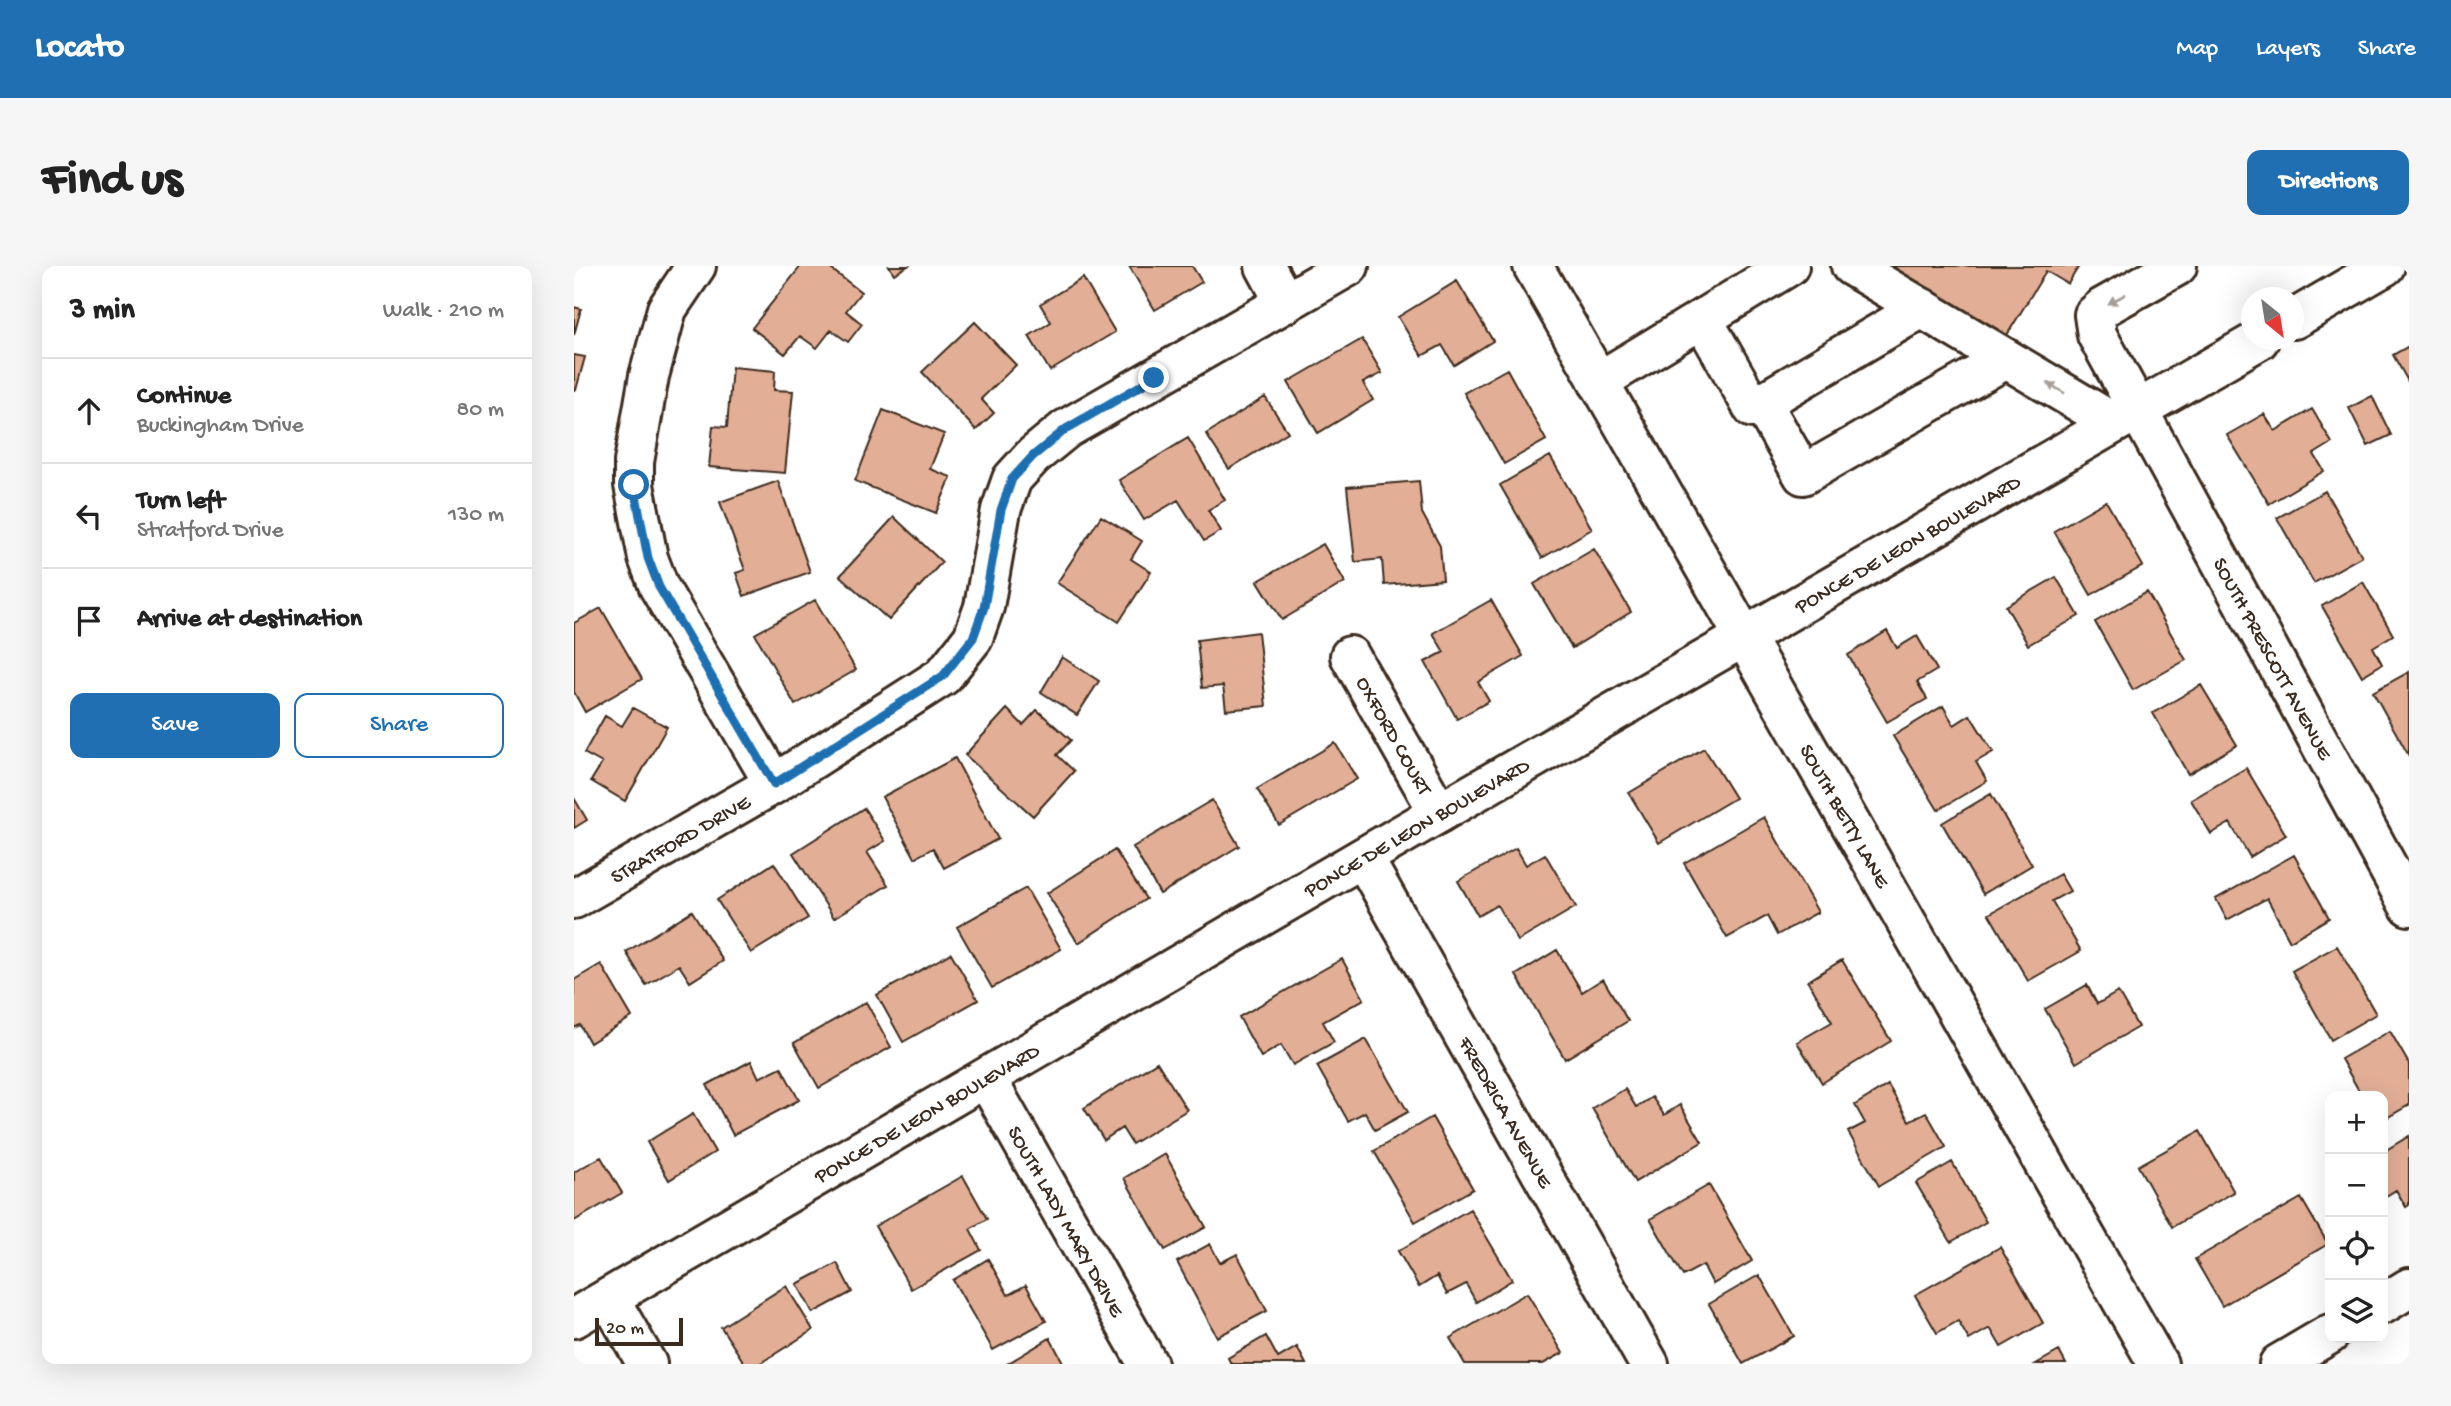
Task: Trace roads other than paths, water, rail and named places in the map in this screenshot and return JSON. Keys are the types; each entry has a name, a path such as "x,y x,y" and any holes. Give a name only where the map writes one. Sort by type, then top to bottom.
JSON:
{"street":[{"path":"696,266 667,309 649,376 634,463 634,485 648,558 659,587 774,784"},
{"path":"1265,266 1285,303"},
{"name":"STRATFORD DRIVE","path":"574,899 774,784 943,676 973,638 984,607 1001,510 1012,479 1033,456 1066,429 1349,266"},
{"name":"SOUTH BETTY LANE","path":"1533,266 2158,1364"},
{"path":"1598,382 1789,266"},
{"path":"1850,266 2006,359 2125,416"},
{"name":"SOUTH PRESCOTT AVENUE","path":"2177,266 2094,315 2096,335 2125,416 2409,906"},
{"path":"2304,313 2385,266"},
{"path":"1703,320 1754,408 1922,308"},
{"name":"PONCE DE LEON BOULEVARD","path":"574,1318 1439,813 2241,350"},
{"path":"1762,403 1803,475 2006,359"},
{"name":"OXFORD COURT","path":"1350,656 1439,813"},
{"name":"FREDRICA AVENUE","path":"1364,859 1650,1364"},
{"name":"SOUTH LADY MARY DRIVE","path":"986,1078 1148,1364"},
{"path":"2388,1301 2409,1288"},
{"path":"609,1298 646,1364"},
{"path":"2279,1364 2325,1337"}]}
